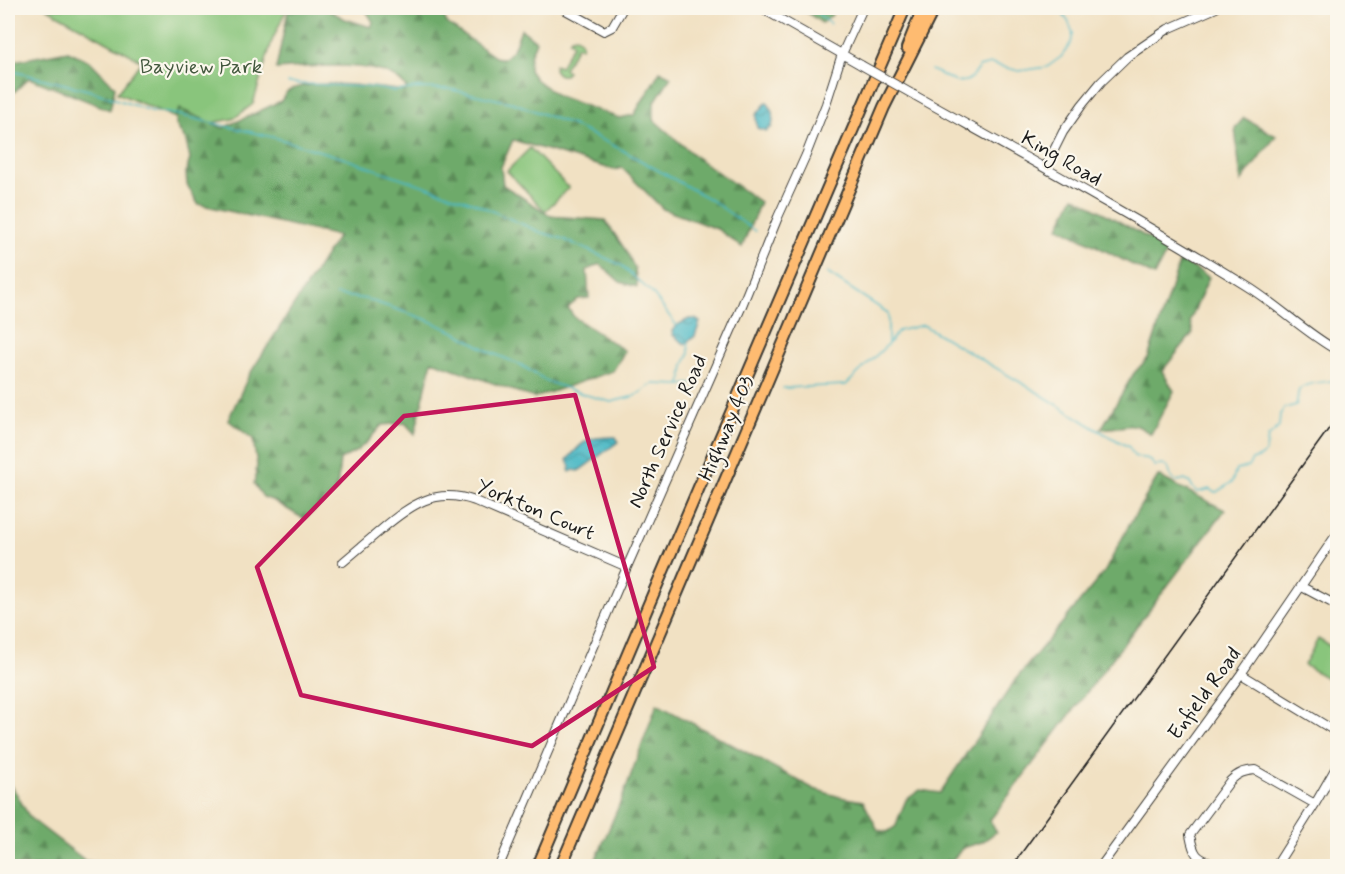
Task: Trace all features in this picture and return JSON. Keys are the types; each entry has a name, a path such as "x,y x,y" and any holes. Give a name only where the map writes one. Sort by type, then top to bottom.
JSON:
{"highway":[{"name":"Highway 403","path":"538,867 905,8"},
{"path":"884,107 923,8"},
{"name":"Highway 403","path":"561,867 884,107 934,8"}],"street":[{"path":"562,8 604,31 612,27 623,8"},
{"name":"King Road","path":"761,8 1045,168 1247,286 1338,351"},
{"name":"North Service Road","path":"499,867 806,155 842,54 863,8"},
{"path":"1045,168 1063,132 1082,105 1101,82 1127,57 1168,29 1216,8"},
{"name":"Yorkton Court","path":"343,561 404,511 436,496 449,495 475,501 627,567"},
{"name":"Enfield Road","path":"1105,865 1241,674 1334,538"},
{"path":"1302,586 1338,606"},
{"path":"1241,674 1338,733"},
{"path":"1276,867 1338,764"},
{"path":"1216,867 1198,857 1192,848 1190,835 1236,774 1255,770 1315,804"}],"highlighted area":[{"path":"575,395 654,667 532,746 301,695 257,567 404,416"}],"green space":[{"name":"Bayview Park","path":"46,8 287,8 272,41 253,104 233,119 194,126 117,93 142,61"},
{"path":"362,8 440,8 447,23 495,57 503,59 513,50 521,29 536,41 530,56 529,70 535,79 558,96 619,118 634,115 660,71 671,77 654,103 654,120 696,157 760,202 742,247 717,229 663,209 622,168 614,170 513,140 501,167 503,185 551,216 605,220 626,251 635,269 637,287 620,282 600,264 587,270 589,298 578,299 568,308 574,317 625,351 613,371 534,398 432,361 415,434 405,423 382,425 357,451 340,460 337,490 304,519 263,497 254,484 257,465 253,439 228,420 249,375 338,236 198,204 187,185 186,172 190,159 186,141 176,125 176,115 180,109 223,128 281,101 286,93 296,88 309,85 344,84 406,91 407,89 397,79 383,72 366,68 327,66 276,69 288,11 327,9 345,19 371,27 373,22"},
{"path":"800,8 830,8 832,15 822,23"},
{"path":"576,37 582,44 581,48 577,46 564,69 568,72 560,75 554,69 555,65 560,67 573,44 569,41"},
{"path":"68,51 91,62 115,87 110,110 29,78 8,98 8,60 14,61"},
{"path":"1244,118 1276,136 1241,182 1235,128"},
{"path":"530,148 569,188 545,211 507,171"},
{"path":"1074,196 1168,249 1154,276 1059,227"},
{"path":"1180,260 1209,277 1190,321 1193,333 1162,371 1174,391 1151,434 1136,425 1101,429 1134,373 1148,358"},
{"path":"1158,476 1225,510 990,820 996,832 982,842 963,848 947,866 593,866 623,796 657,704 814,789 863,801 878,830 887,832 896,826 906,800 920,790 940,793 1016,679 1105,571"},
{"path":"1318,639 1337,650 1337,684 1304,665"},
{"path":"8,777 10,785 30,818 86,861 119,866 8,866"}],"water":[{"path":"767,102 772,111 773,120 772,127 766,131 757,128 756,115"},
{"path":"689,319 700,322 695,336 685,344 673,335 672,331"},
{"path":"616,437 618,442 580,470 570,472 567,460 583,443 598,438"}],"waterway":[{"path":"811,8 830,24"},
{"path":"931,70 956,82 966,81 979,67 991,64 1019,71 1047,67 1061,57 1071,43 1073,33 1064,16 1064,8"},
{"path":"8,70 88,90 151,111 175,114 276,138 343,158 474,203 621,265 652,293 677,326"},
{"path":"288,83 370,87 394,91 419,88 449,89 514,103 572,125 622,150 711,200 755,231"},
{"path":"827,273 888,313 888,342"},
{"path":"336,295 366,299 425,319 521,365 546,381 611,402 635,396 653,384 695,383"},
{"path":"783,388 846,385 889,343 898,331 923,325 1129,447 1134,456 1147,458 1155,466 1168,467 1175,481 1189,482 1198,492 1210,489 1217,492 1232,482 1236,470 1248,467 1252,460 1264,454 1268,437 1279,427 1280,414 1285,408 1296,405 1298,392 1302,387 1338,380"},
{"path":"681,385 684,365 689,354 688,342"}],"railway":[{"path":"1012,866 1338,416"}]}
